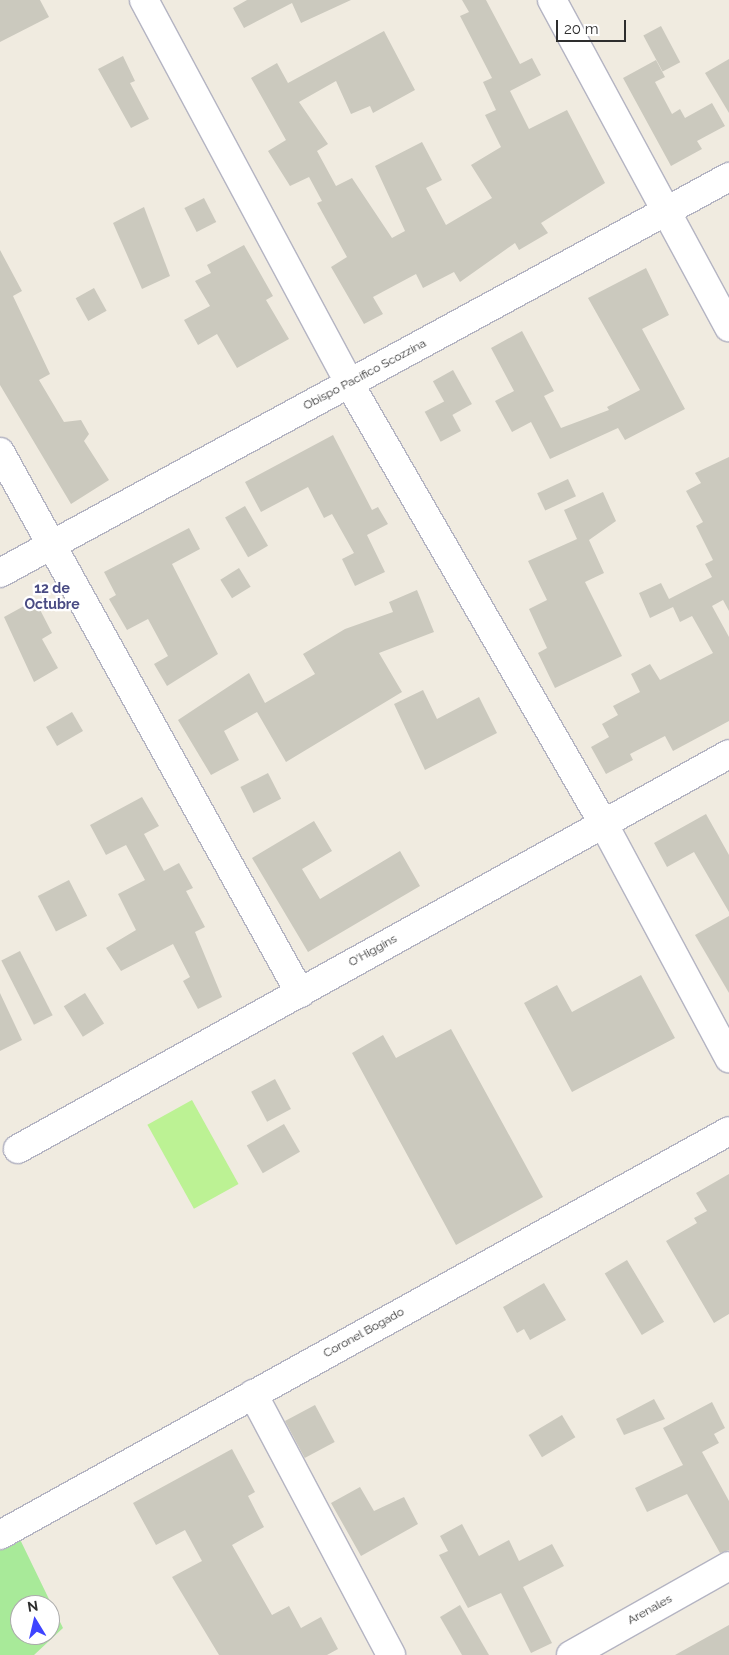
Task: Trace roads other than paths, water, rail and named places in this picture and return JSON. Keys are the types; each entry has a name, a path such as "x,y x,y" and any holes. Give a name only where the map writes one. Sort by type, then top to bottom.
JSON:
{"street":[{"path":"144,0 349,384 603,823 729,1058"},
{"path":"552,0 729,327"},
{"name":"Obispo Pacífico Scozzina","path":"0,573 729,177"},
{"path":"0,452 300,992"},
{"name":"O'Higgins","path":"18,1149 729,754"},
{"name":"Coronel Bogado","path":"0,1535 729,1131"},
{"path":"253,1394 391,1655"},
{"name":"Arenales","path":"571,1655 729,1566"}],"district":[{"name":"12 de Octubre","path":"52,596"}]}
